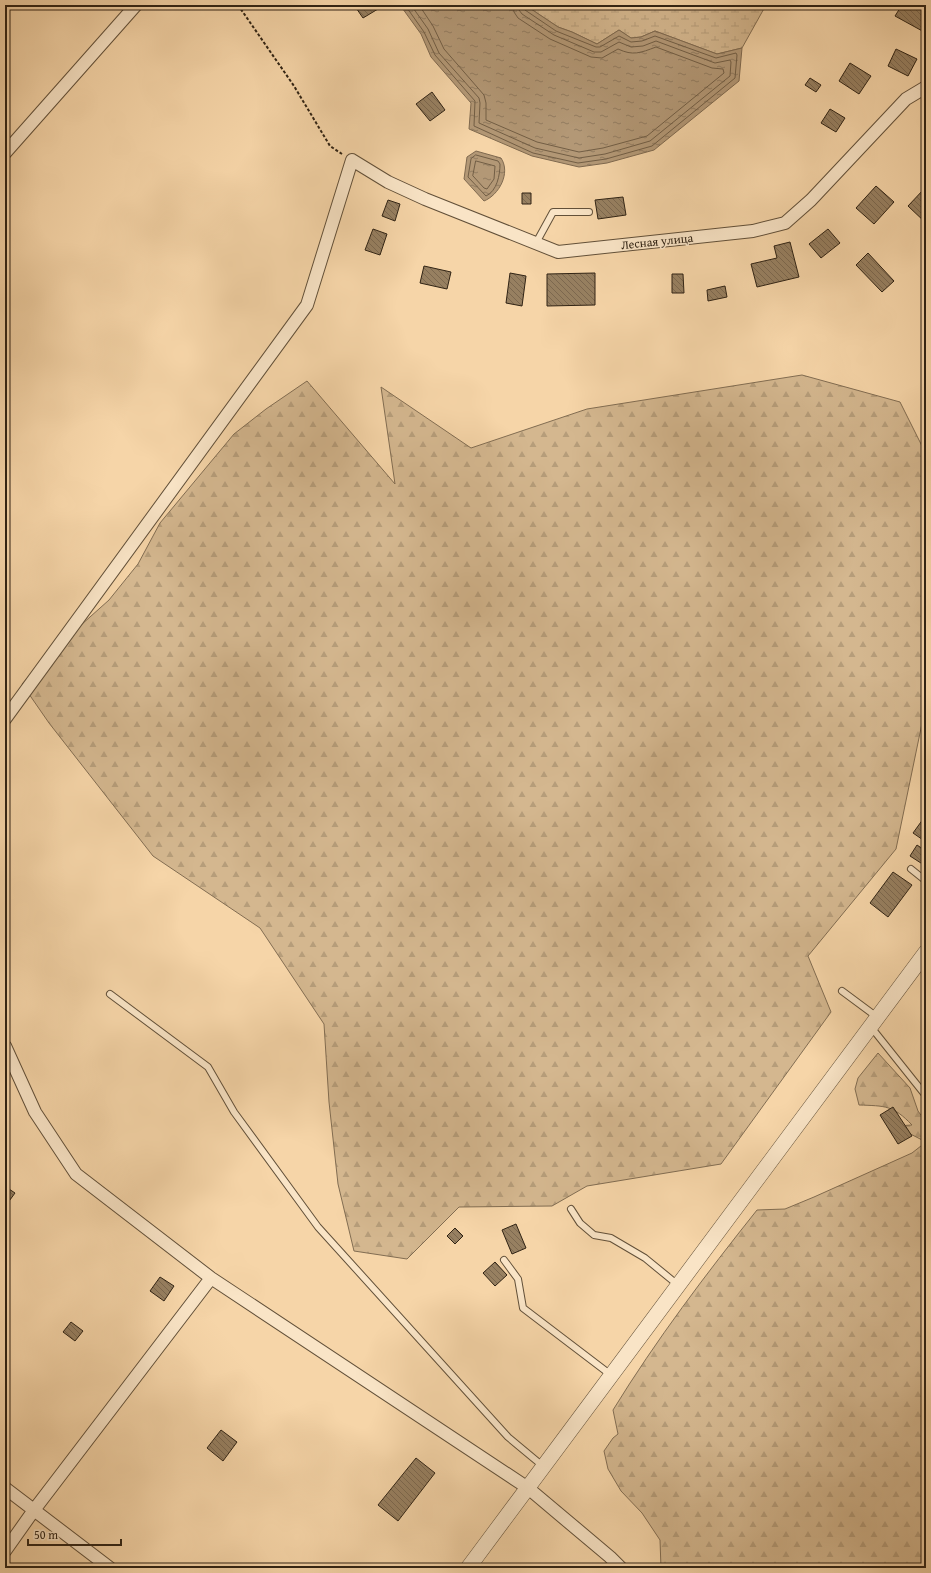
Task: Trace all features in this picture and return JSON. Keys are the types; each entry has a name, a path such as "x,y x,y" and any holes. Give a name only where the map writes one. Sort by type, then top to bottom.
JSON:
{"street":[{"path":"5,153 136,5"},
{"name":"Лесная улица","path":"352,160 388,182 424,199 558,252 753,231 784,222 811,200 906,99 926,86"},
{"path":"5,719 307,305 352,160"},
{"path":"468,1568 926,952"},
{"path":"5,1046 36,1112 76,1174 211,1278 528,1488 621,1568"},
{"path":"5,1551 34,1510 211,1278"},
{"path":"5,1488 110,1568"}],"lane":[{"path":"536,243 553,212 589,212"},
{"path":"911,869 926,881"},
{"path":"842,991 874,1022 926,1096"},
{"path":"110,994 208,1067 234,1112 318,1227 508,1437 544,1467"},
{"path":"571,1209 580,1223 594,1235 610,1238 645,1258 678,1285"},
{"path":"504,1260 518,1279 523,1308 611,1375"}],"path":[{"path":"238,5 294,86 330,146 352,160"}],"green space":[{"path":"525,5 766,5 742,48 717,54 655,31 641,37 631,38 619,30 597,44 558,27"},
{"path":"802,375 900,402 926,454 926,704 896,849 808,956 831,1012 721,1164 587,1186 552,1206 459,1207 407,1259 354,1251 338,1184 329,1102 324,1024 260,928 153,856 49,723 22,684 53,650 109,600 138,564 160,523 234,434 266,409 307,381 395,484 381,387 471,448 587,409"},
{"path":"878,1053 910,1088 918,1111 926,1122 926,1142 895,1126 912,1125 894,1110 882,1106 859,1105 855,1089 858,1078"},
{"path":"926,1142 926,1568 661,1568 660,1540 642,1513 621,1491 608,1469 604,1451 613,1438 618,1434 613,1410 629,1384 682,1308 757,1210 785,1209 912,1153"}],"water":[{"path":"400,5 525,5 558,27 597,44 619,30 631,38 641,37 655,31 717,54 742,48 739,81 654,150 607,163 579,167 532,156 469,129 471,103 431,57 421,34"},
{"path":"476,151 501,158 505,170 499,189 484,201 464,179 467,157"}],"building":[{"path":"354,5 375,5 378,9 363,18"},
{"path":"902,5 926,5 926,33 895,16"},
{"path":"896,49 917,59 908,76 888,66"},
{"path":"850,63 871,76 859,94 839,81"},
{"path":"810,78 821,85 816,92 805,85"},
{"path":"432,92 445,110 430,121 416,104"},
{"path":"830,109 845,118 836,132 821,123"},
{"path":"876,186 894,202 874,224 856,208"},
{"path":"924,189 926,191 926,223 908,206"},
{"path":"522,193 531,193 531,204 522,204"},
{"path":"623,197 626,215 598,219 595,200"},
{"path":"388,200 400,204 395,221 382,216"},
{"path":"373,229 387,234 380,255 365,250"},
{"path":"828,229 840,243 821,258 809,244"},
{"path":"790,242 799,277 757,287 751,264 777,258 774,246"},
{"path":"868,253 894,281 882,292 856,265"},
{"path":"424,266 451,272 447,289 420,283"},
{"path":"510,273 526,276 522,306 506,303"},
{"path":"595,273 595,305 547,306 547,274"},
{"path":"672,274 683,274 684,293 672,293"},
{"path":"725,286 727,297 708,301 707,290"},
{"path":"926,815 926,842 913,833"},
{"path":"917,845 926,851 926,863 924,865 910,856"},
{"path":"893,872 912,885 888,917 870,903"},
{"path":"893,1107 912,1136 898,1144 880,1115"},
{"path":"6,1187 15,1193 7,1204 5,1203"},
{"path":"516,1224 526,1248 512,1254 502,1230"},
{"path":"455,1228 463,1236 455,1244 447,1236"},
{"path":"495,1262 507,1275 495,1286 483,1273"},
{"path":"160,1277 174,1286 164,1301 150,1291"},
{"path":"71,1322 83,1331 75,1341 63,1332"},
{"path":"221,1430 237,1442 223,1461 207,1448"},
{"path":"416,1458 435,1473 398,1521 378,1505"}]}
